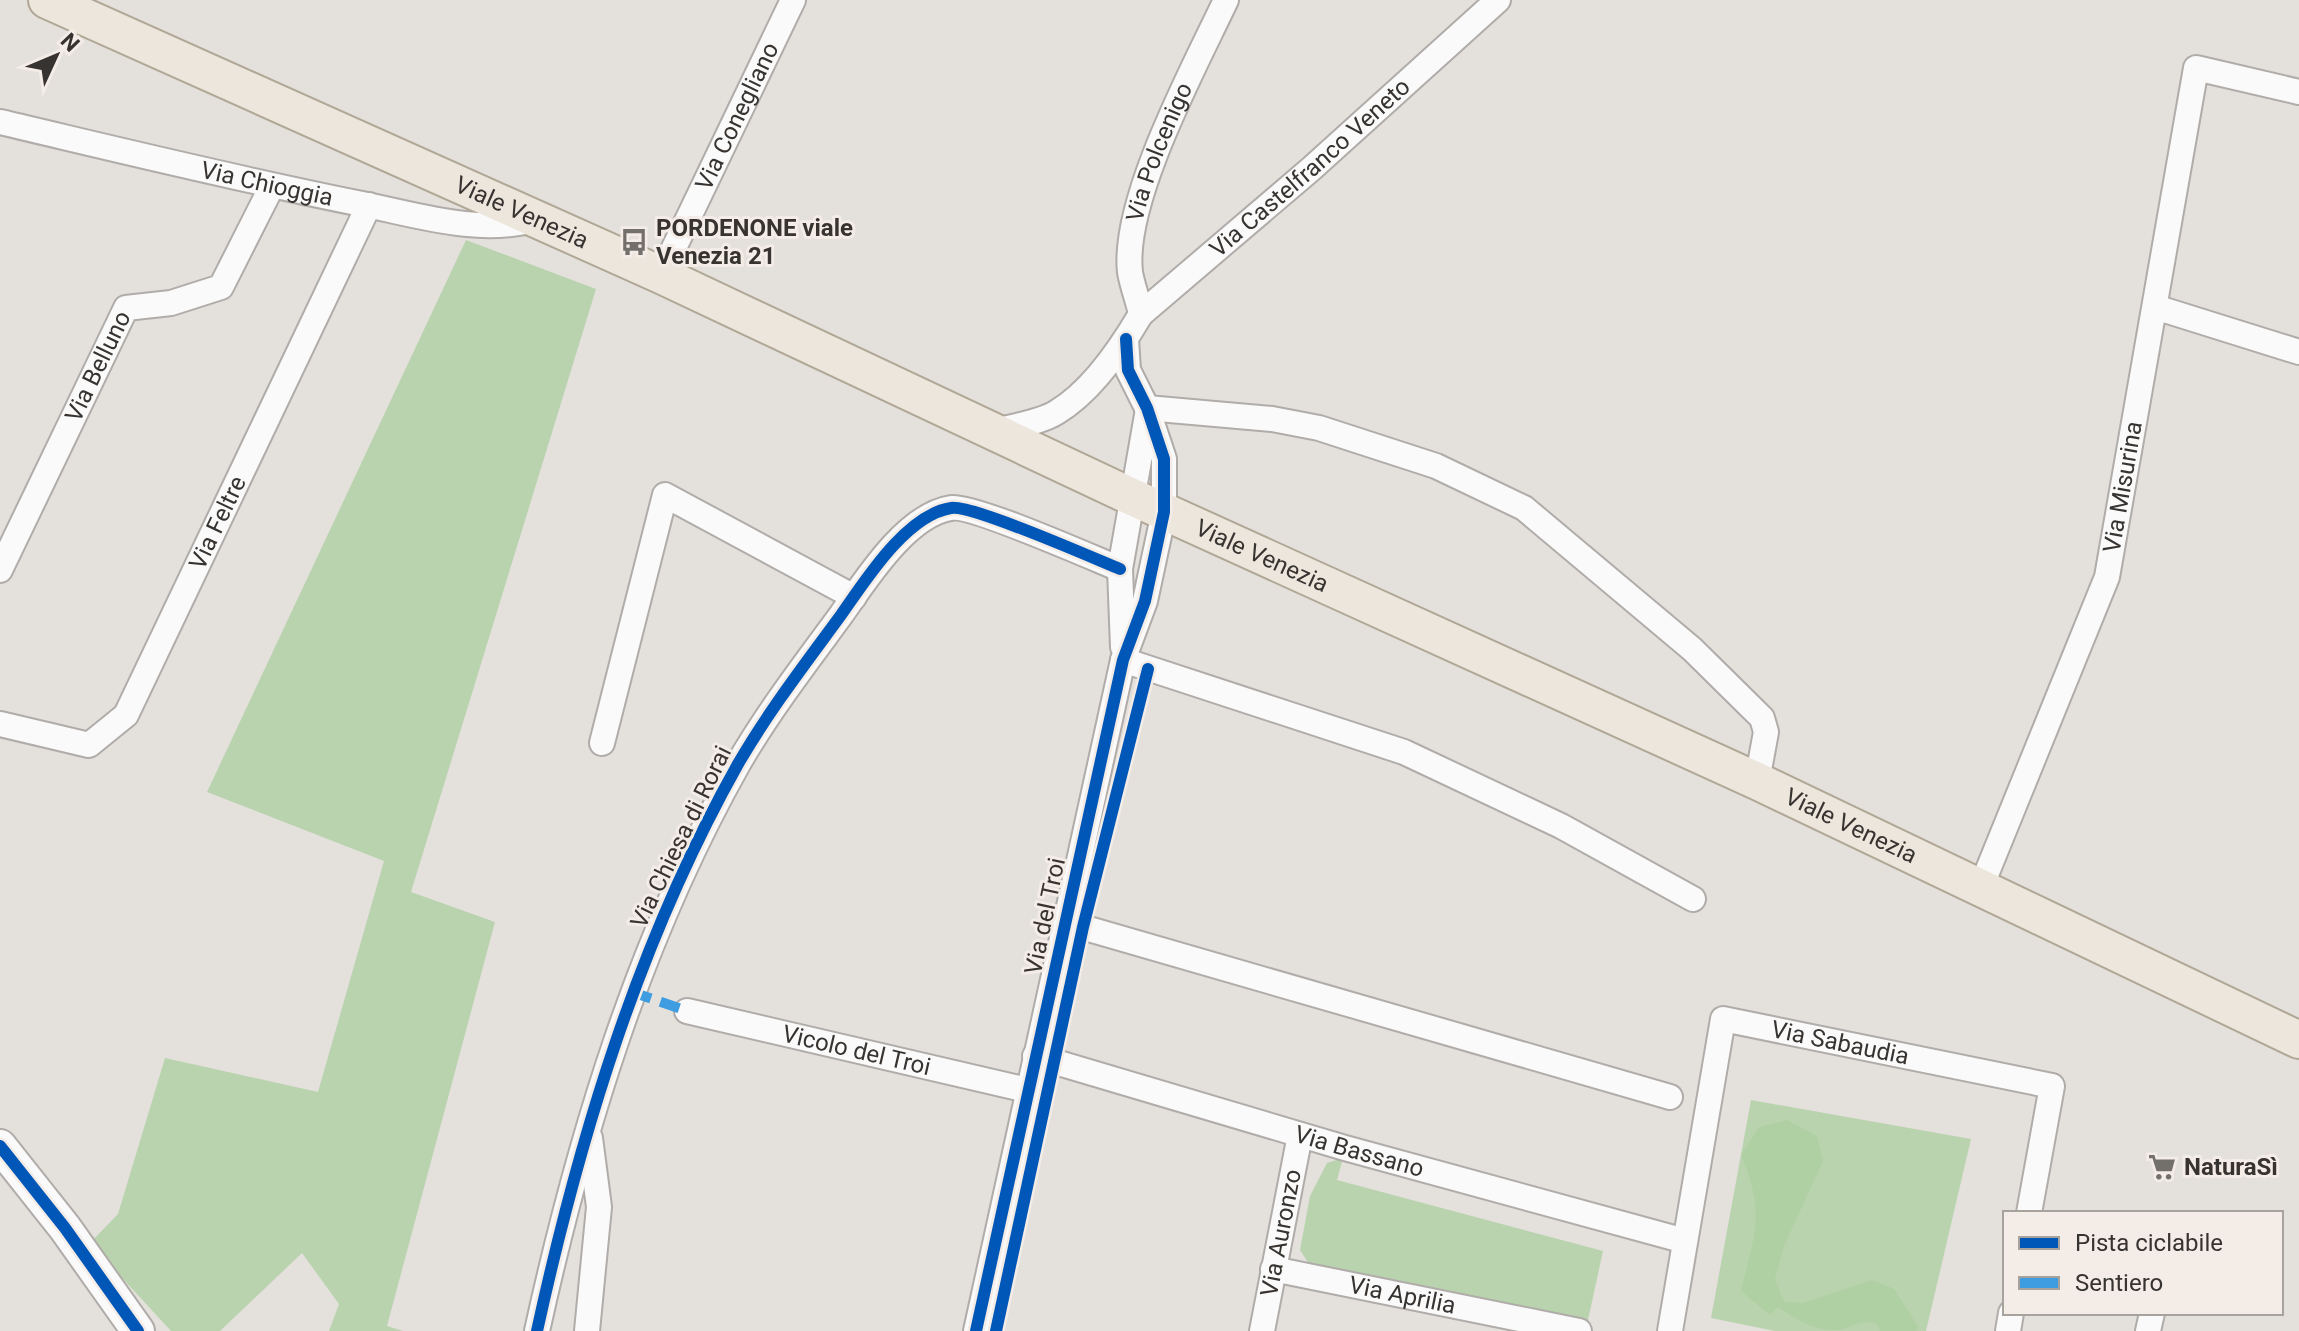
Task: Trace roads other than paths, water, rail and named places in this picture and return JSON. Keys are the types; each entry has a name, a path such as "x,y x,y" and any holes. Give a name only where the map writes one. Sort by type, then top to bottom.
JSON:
{"main road":[{"name":"Viale Venezia","path":"47,0 661,275 1164,512 1757,781 2299,1040"},
{"path":"0,1146 65,1228 138,1331"}],"street":[{"name":"Via Conegliano","path":"661,275 793,0"},
{"name":"Via Polcenigo","path":"1141,314 1130,271 1134,228 1150,168 1226,0"},
{"name":"Via Castelfranco Veneto","path":"992,432 1057,413 1087,387 1126,339 1141,314 1311,169 1498,0"},
{"name":"Via Misurina","path":"1981,887 2107,577 2196,68 2299,92"},
{"name":"Via Chioggia","path":"0,122 272,186 435,219 510,227 536,219"},
{"name":"Via Belluno","path":"0,570 126,308 171,303 221,287 272,186"},
{"name":"Via Feltre","path":"0,724 89,745 126,715 369,205"},
{"path":"2155,307 2299,352"},
{"path":"1126,339 1128,370 1147,408 1164,459 1164,512"},
{"path":"1130,496 1147,408"},
{"path":"1147,408 1272,419 1319,428 1436,466 1524,508 1692,649 1762,718 1766,732 1757,781"},
{"path":"602,743 665,495 854,597"},
{"name":"Via del Troi","path":"1123,660 1120,569 1130,496"},
{"name":"Via Chiesa di Rorai","path":"537,1331 558,1235 588,1128 632,992 690,857 739,763 854,597 898,541 928,516 953,507 996,520 1120,569"},
{"name":"Via del Troi","path":"976,1331 1027,1090 1068,923 1123,660 1145,601 1164,512"},
{"path":"1123,660 1404,752 1561,826 1693,899"},
{"path":"1068,923 1670,1097"},
{"name":"Vicolo del Troi","path":"687,1011 1027,1090"},
{"name":"Via Sabaudia","path":"1685,1241 1723,1019 2052,1086 2029,1211"},
{"name":"Via Bassano","path":"1035,1056 1300,1135 1685,1241"},
{"path":"587,1331 599,1207 588,1128"},
{"name":"Via Auronzo","path":"1262,1331 1300,1135"},
{"path":"1670,1331 1685,1241"},
{"name":"Via Aprilia","path":"1273,1269 1579,1331"}],"place":[{"name":"PORDENONE viale Venezia 21","path":"634,242"},
{"name":"NaturaSì","path":"2162,1167"}]}
